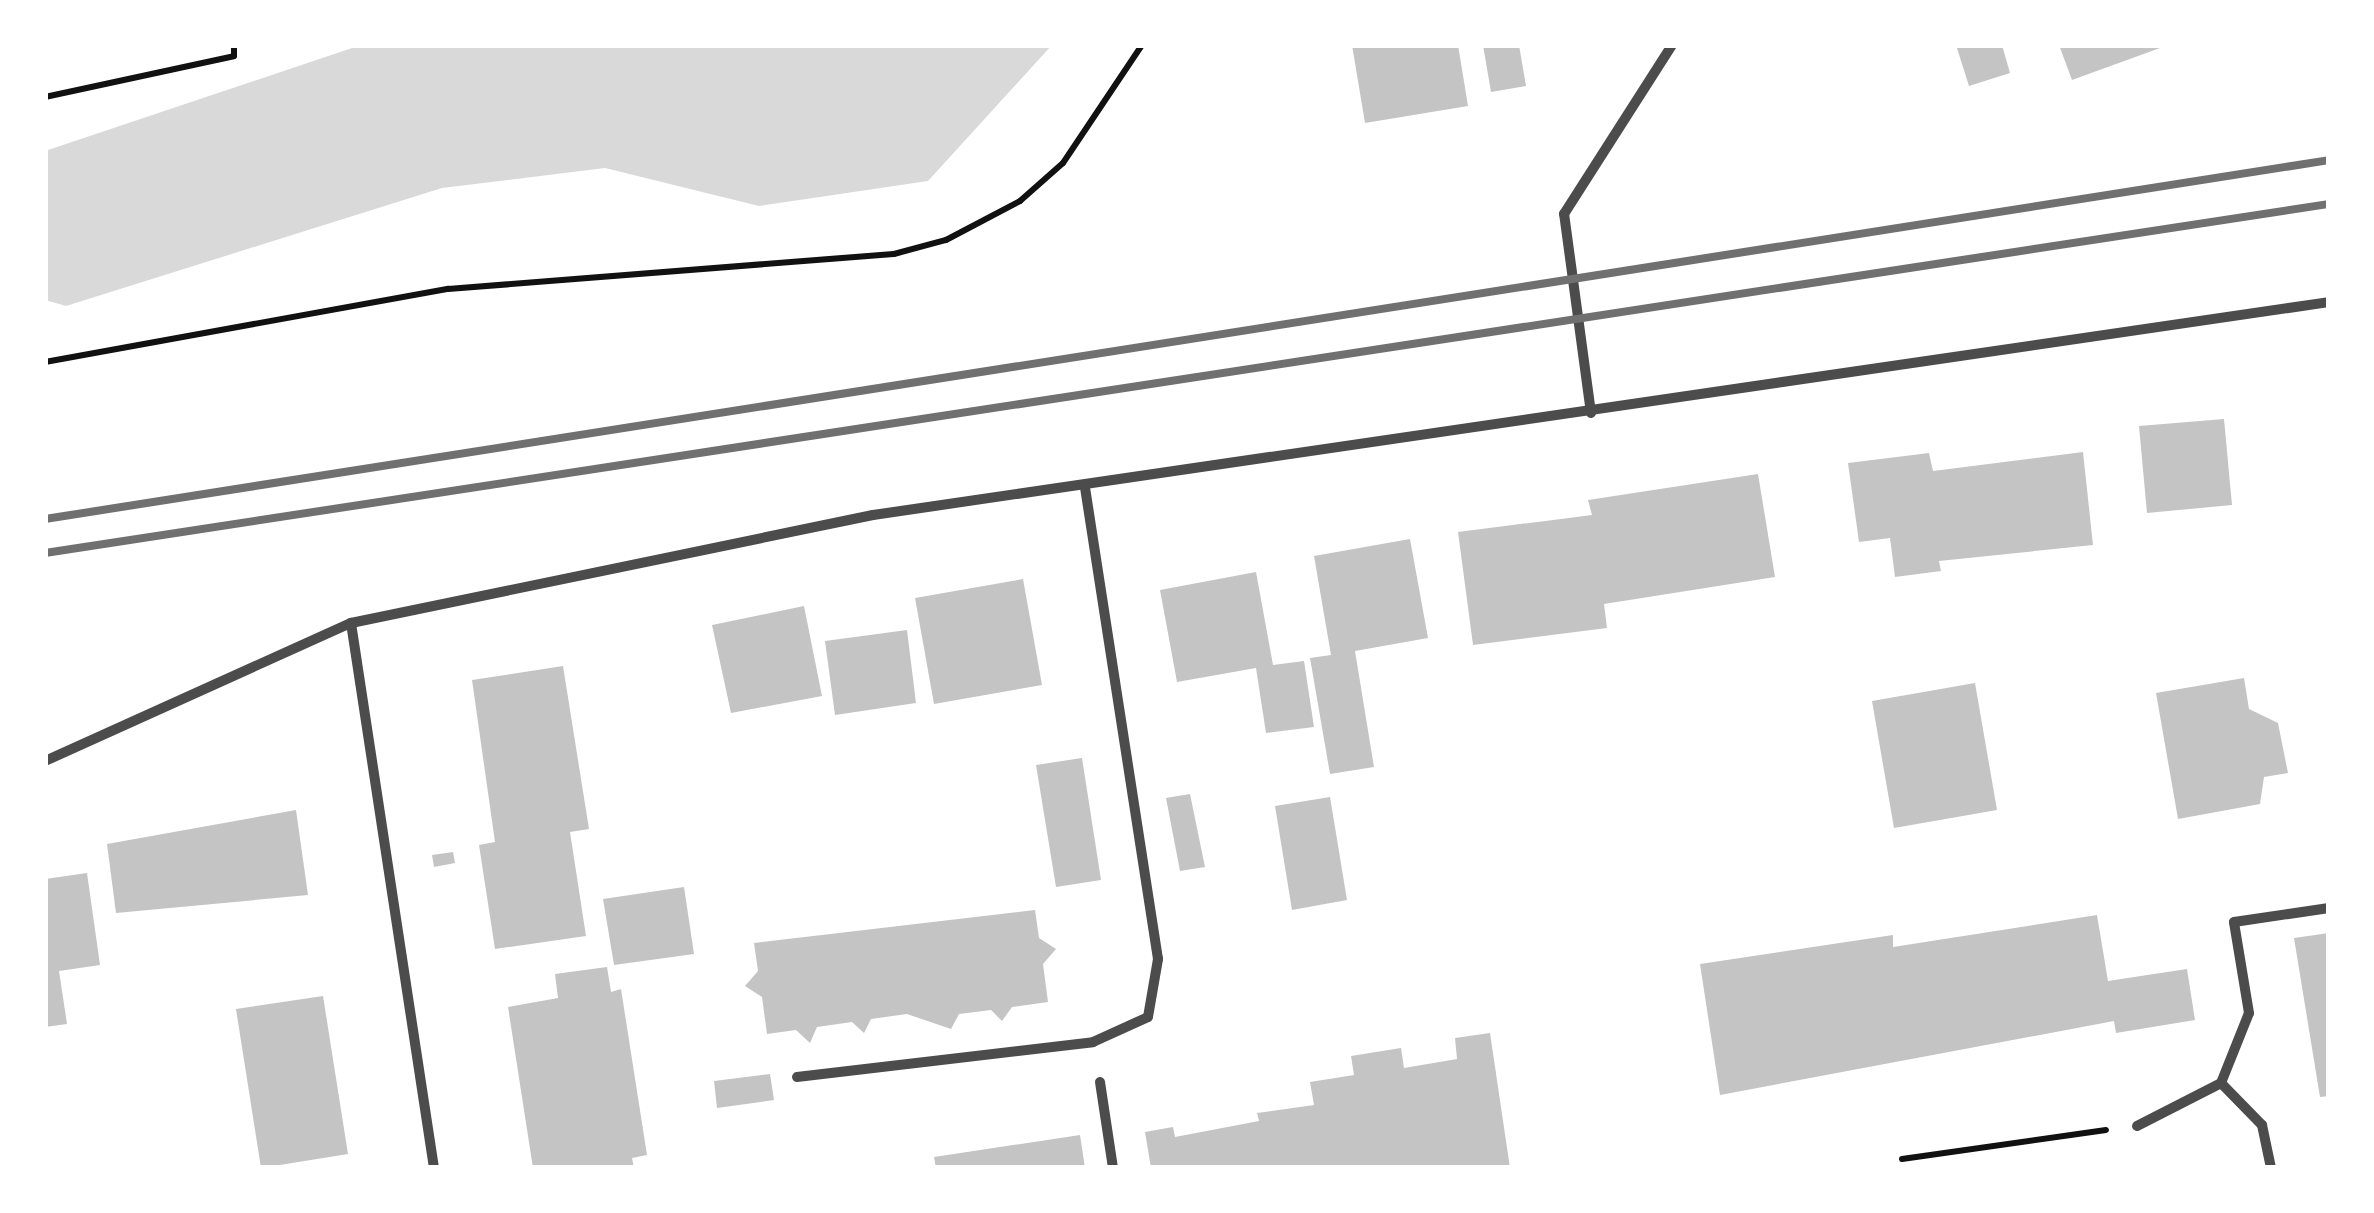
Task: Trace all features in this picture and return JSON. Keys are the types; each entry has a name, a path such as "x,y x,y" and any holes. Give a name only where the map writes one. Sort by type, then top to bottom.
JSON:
{"street":[{"path":"1591,414 1564,214 1672,45"},
{"path":"45,761 266,653 351,623 873,515 1591,414 2329,302"},
{"path":"798,1077 1094,1042 1148,1017 1158,960 1085,487"},
{"path":"351,623 434,1168"},
{"path":"2137,1126 2221,1083 2249,1013 2234,922 2329,908"},
{"path":"1100,1082 1113,1168"},
{"path":"2221,1083 2262,1125 2271,1168"}],"path":[{"path":"45,97 234,56 234,45"},
{"path":"45,362 448,289 894,254 946,240 1020,201 1063,163 1142,45"},
{"path":"1902,1159 2137,1126"}],"shaded area":[{"path":"361,45 1052,45 928,181 759,206 605,168 442,188 66,306 45,300 45,151"}],"building":[{"path":"1352,45 1458,45 1468,106 1365,123"},
{"path":"1483,45 1519,45 1526,86 1491,92"},
{"path":"1956,45 2002,45 2010,73 1969,86"},
{"path":"2059,45 2159,45 2160,48 2072,80"},
{"path":"2224,419 2232,505 2147,513 2139,426"},
{"path":"2083,452 2093,545 1939,561 1941,571 1895,577 1890,538 1859,542 1848,463 1929,453 1933,471"},
{"path":"1758,474 1775,577 1604,604 1607,628 1473,645 1458,532 1592,515 1588,500"},
{"path":"1410,539 1428,638 1355,651 1374,767 1330,774 1310,658 1331,655 1314,556"},
{"path":"1256,572 1273,665 1304,661 1314,727 1266,733 1256,668 1177,682 1160,590"},
{"path":"1023,579 1042,685 934,704 915,598"},
{"path":"804,606 822,696 731,713 712,625"},
{"path":"907,630 916,703 835,715 825,641"},
{"path":"563,666 589,829 570,832 586,936 495,949 479,845 495,842 472,680"},
{"path":"2244,678 2249,709 2278,723 2288,773 2264,777 2260,804 2178,819 2156,693"},
{"path":"1975,683 1997,810 1894,828 1872,701"},
{"path":"1082,758 1101,880 1056,887 1036,765"},
{"path":"1190,794 1205,867 1180,871 1166,798"},
{"path":"1330,797 1347,900 1292,910 1275,806"},
{"path":"296,810 308,895 116,913 107,844"},
{"path":"453,852 455,863 434,867 432,855"},
{"path":"87,873 100,965 59,971 67,1024 45,1027 45,879"},
{"path":"684,887 694,954 614,965 603,899"},
{"path":"1035,910 1039,938 1056,949 1043,964 1048,1002 1012,1007 1002,1021 991,1010 959,1014 951,1029 907,1014 871,1019 864,1033 852,1022 817,1027 810,1043 796,1030 767,1034 762,997 745,986 758,971 754,943"},
{"path":"2097,915 2108,981 2187,969 2195,1020 2116,1033 2114,1021 1720,1095 1700,964 1893,935 1893,947"},
{"path":"2329,933 2329,1096 2320,1097 2294,938"},
{"path":"607,967 611,992 621,989 647,1155 632,1158 634,1168 533,1168 508,1007 558,998 555,974"},
{"path":"323,996 348,1154 261,1168 236,1009"},
{"path":"1490,1033 1510,1168 1151,1168 1145,1132 1173,1127 1175,1137 1259,1121 1257,1113 1314,1105 1310,1082 1354,1075 1351,1056 1401,1048 1404,1068 1457,1059 1455,1038"},
{"path":"770,1074 774,1100 717,1108 714,1081"},
{"path":"1080,1135 1085,1168 936,1168 934,1157"}],"railway":[{"path":"45,519 2329,160"},
{"path":"45,553 2329,204"}]}
